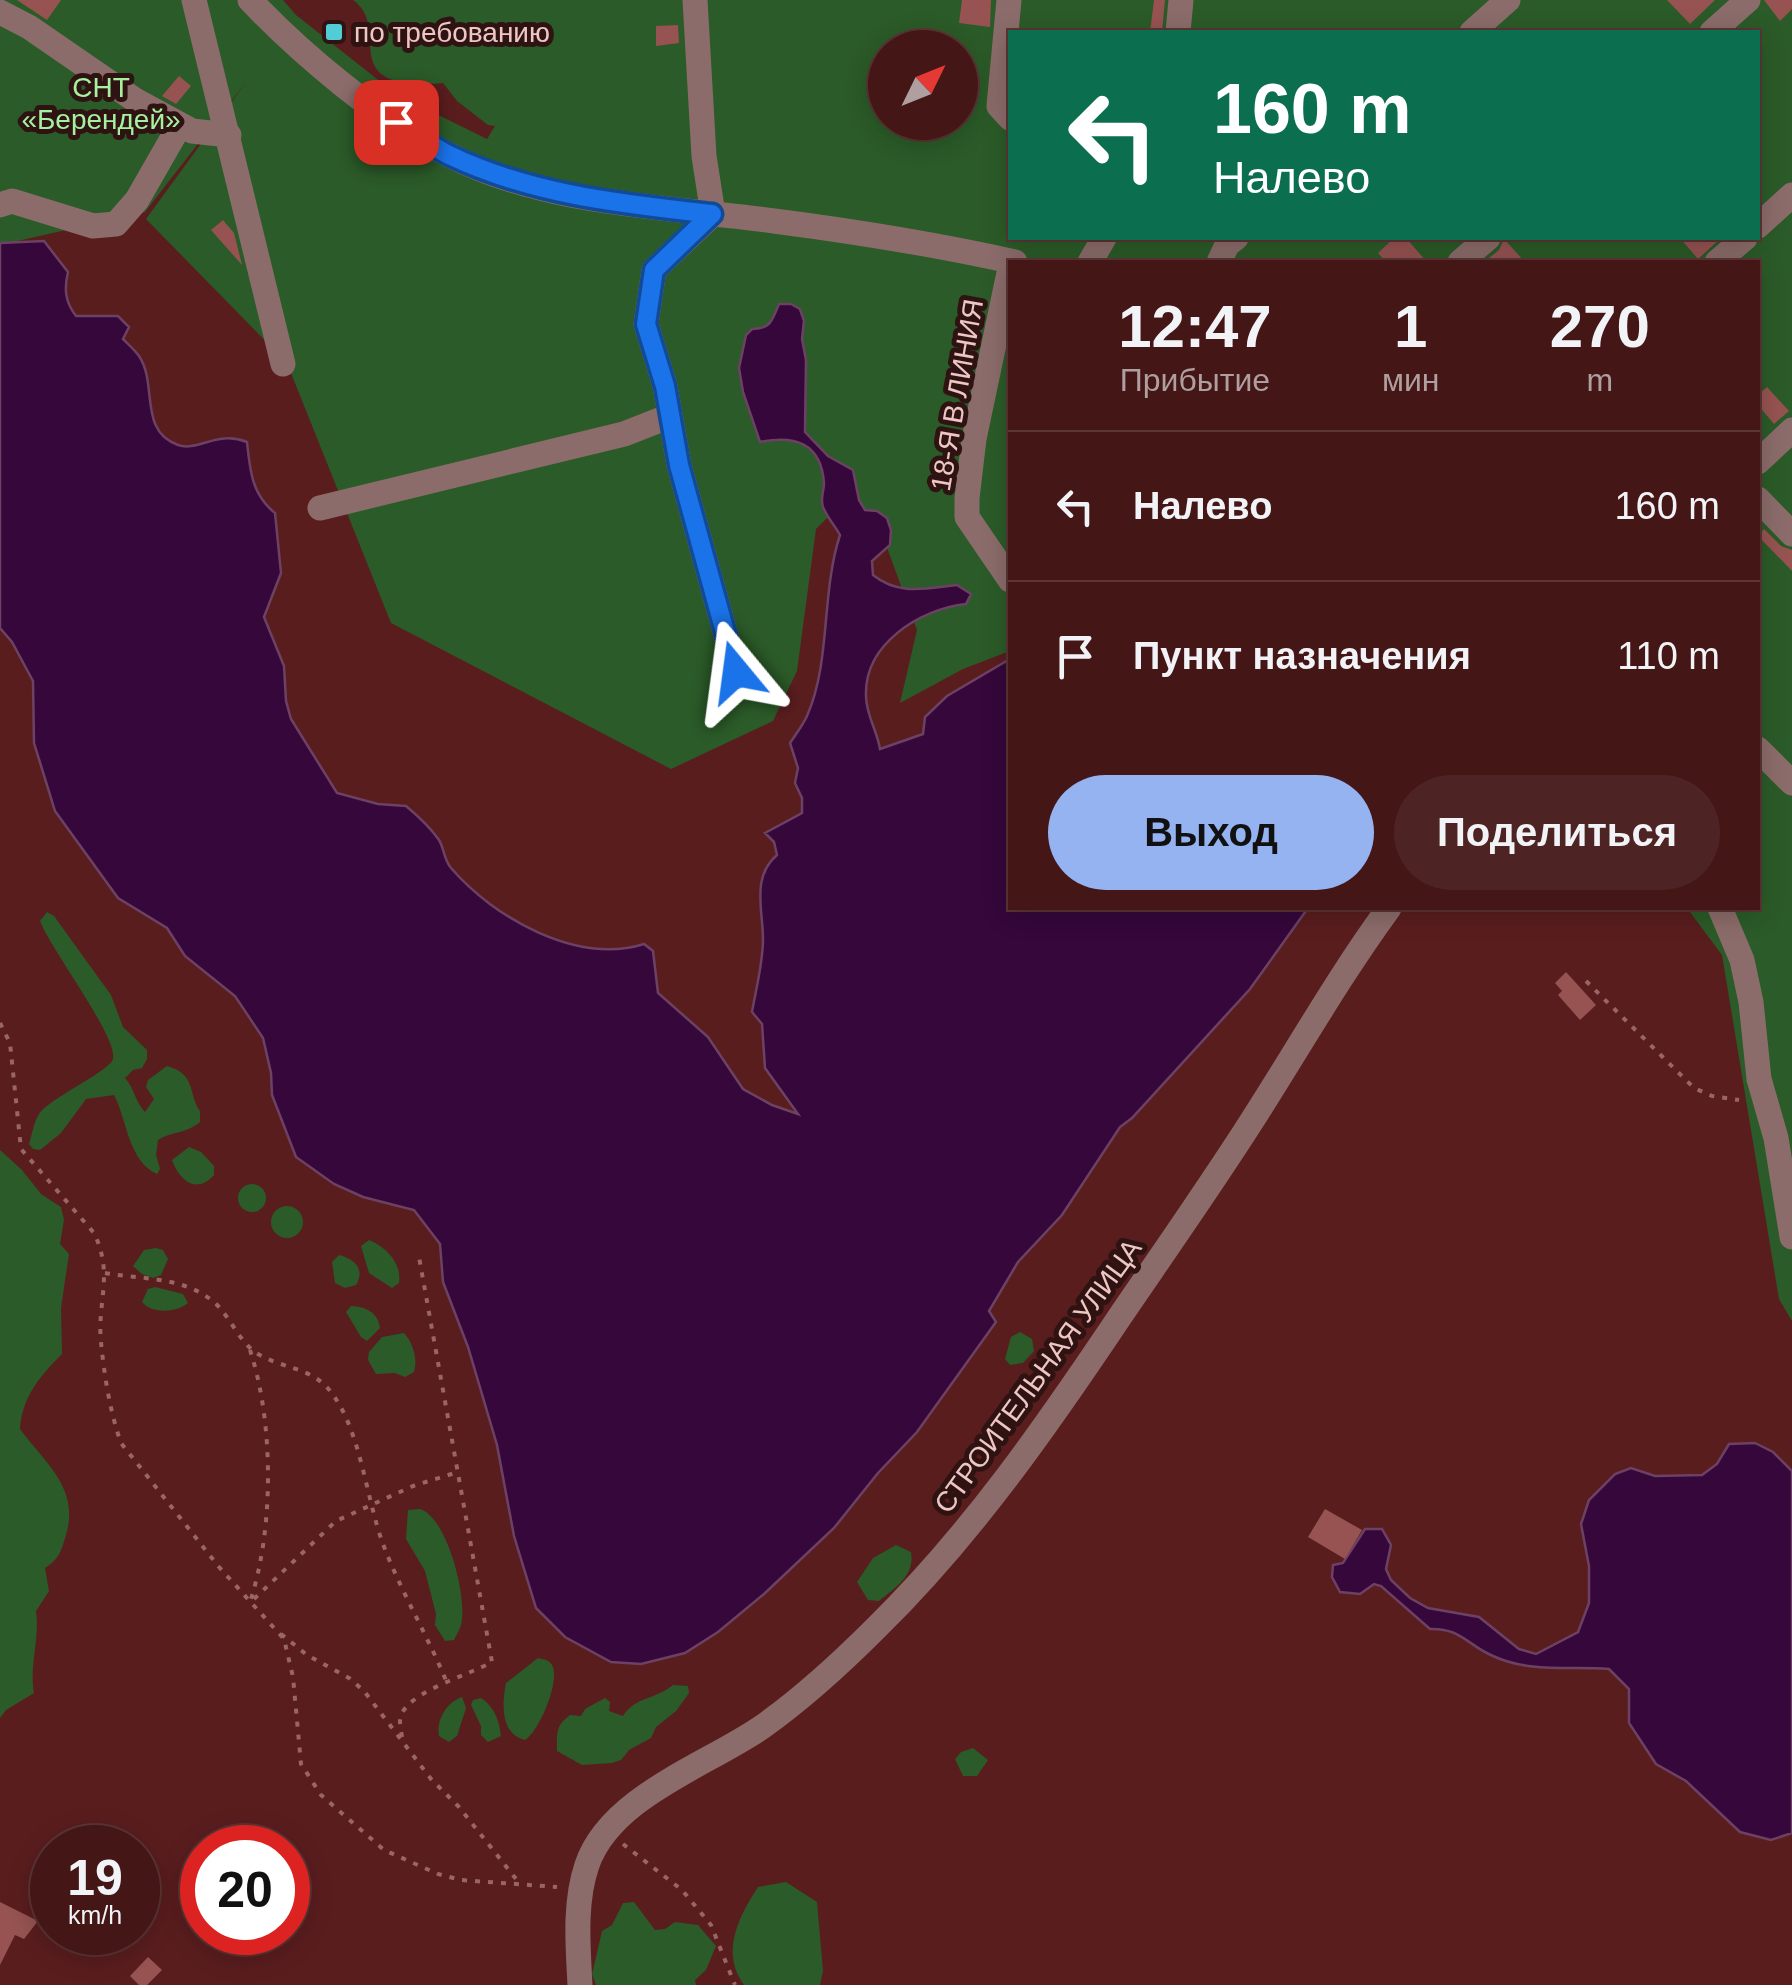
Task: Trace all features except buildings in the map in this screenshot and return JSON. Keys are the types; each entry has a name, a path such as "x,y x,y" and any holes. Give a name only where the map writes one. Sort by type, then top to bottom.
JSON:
{"street":[{"path":"194,0 283,364"},
{"path":"250,0 324,70 448,155 518,181 586,199 777,221 1008,263"},
{"path":"695,0 704,156 712,214"},
{"path":"1008,116 999,106 1009,0"},
{"path":"1178,30 1182,0"},
{"path":"1474,30 1508,0"},
{"path":"1714,30 1748,0"},
{"path":"0,12 180,125 192,131 229,135"},
{"path":"0,205 12,201 93,226 116,224 137,200 180,125"},
{"path":"1760,224 1792,195"},
{"path":"712,214 654,270 646,324 679,465 736,672"},
{"path":"1462,260 1486,240"},
{"path":"1720,260 1743,240"},
{"name":"18-Я В ЛИНИЯ","path":"1008,282 974,439 967,498 968,518 1008,577"},
{"path":"320,508 624,434 670,416"},
{"path":"1760,460 1792,430"},
{"path":"1760,501 1792,534"},
{"path":"1760,752 1792,782"},
{"name":"СТРОИТЕЛЬНАЯ УЛИЦА","path":"580,1985 581,1889 588,1862 604,1833 655,1790 729,1749 785,1710 876,1628 921,1581 1016,1468 1246,1130 1348,965 1388,910"},
{"path":"1721,910 1742,960 1759,1079 1776,1138 1792,1237"}],"path":[{"path":"1586,980 1694,1088 1729,1100 1765,1100"},
{"path":"0,1023 10,1043 21,1150 94,1234 101,1248 105,1273 101,1340 121,1443 284,1639 290,1657 301,1764 320,1795 366,1838 411,1862 461,1880 581,1889"},
{"path":"402,1737 403,1710 433,1688 492,1662 420,1257"},
{"path":"105,1273 187,1284 205,1293 256,1353 309,1372 333,1394 351,1433 402,1592 430,1640 447,1683"},
{"path":"248,1345 264,1416 267,1531 262,1567 250,1602"},
{"path":"250,1602 336,1520 371,1503 458,1472"},
{"path":"275,1629 307,1655 364,1691 520,1884"},
{"path":"604,1833 632,1849 682,1890 712,1925 735,1985"}],"green space":[{"name":"СНТ «Берендей»","path":"0,0 283,0 296,15 396,94 487,139 495,126 488,125 457,101 443,83 409,83 387,78 376,68 369,26 364,12 353,0 1792,0 1792,1321 1779,1299 1722,955 1688,910 1760,910 1760,260 1008,260 1008,652 963,669 900,703 917,630 885,542 852,493 816,529 797,671 773,721 671,769 391,623 287,363 146,219 246,82 145,212 0,245"},
{"path":"47,912 54,916 111,995 123,1027 147,1050 142,1068 125,1078 145,1112 154,1099 146,1087 148,1080 167,1066 183,1074 190,1086 200,1122 158,1140 157,1174 147,1168 134,1150 114,1095 86,1099 61,1133 40,1150 29,1144 37,1117 45,1108 113,1059 112,1048 95,1013 40,921"},
{"path":"189,1147 201,1152 214,1166 214,1175 208,1181 190,1183 172,1160"},
{"path":"0,1150 41,1194 61,1207 64,1220 60,1244 69,1254 61,1308 62,1354 34,1388 24,1407 20,1429 58,1477 69,1518 61,1551 45,1568 49,1591 36,1611 34,1693 0,1718"},
{"path":"252,1184 262,1188 266,1198 262,1208 252,1212 242,1208 238,1198 242,1188"},
{"path":"287,1206 298,1211 303,1222 298,1233 287,1238 276,1233 271,1222 276,1211"},
{"path":"369,1240 387,1251 395,1262 399,1283 392,1288 369,1273 361,1246"},
{"path":"144,1250 163,1250 168,1259 161,1275 153,1278 133,1266"},
{"path":"339,1255 357,1266 360,1275 356,1285 345,1288 335,1283 332,1262"},
{"path":"148,1289 183,1294 188,1303 171,1310 152,1309 142,1302"},
{"path":"351,1306 366,1309 377,1318 380,1328 367,1341 346,1312"},
{"path":"1020,1332 1032,1339 1034,1351 1023,1363 1010,1365 1005,1359 1011,1337"},
{"path":"404,1333 414,1351 414,1372 405,1377 376,1374 368,1360 369,1352 382,1337"},
{"path":"420,1509 439,1527 458,1579 462,1613 454,1640 445,1641 435,1625 425,1571 406,1539 408,1510"},
{"path":"896,1545 911,1552 907,1574 879,1601 868,1600 857,1582 873,1558"},
{"path":"538,1658 552,1665 554,1682 542,1717 525,1740 507,1725 506,1683"},
{"path":"673,1685 688,1686 689,1693 676,1711 656,1727 651,1738 629,1750 621,1760 582,1765 557,1751 559,1727 570,1715 581,1716 585,1709 605,1698 610,1702 609,1711 623,1716 634,1705"},
{"path":"462,1697 466,1708 457,1736 449,1742 439,1736 439,1724 447,1707"},
{"path":"481,1698 493,1710 501,1736 488,1742 481,1735 471,1705"},
{"path":"973,1748 988,1760 977,1776 963,1776 955,1759"},
{"path":"786,1882 817,1902 823,1971 820,1985 744,1985 733,1960 739,1922 758,1887"},
{"path":"634,1902 655,1930 675,1922 698,1925 716,1946 706,1970 695,1980 696,1985 596,1985 592,1974 602,1931 612,1925 623,1903"}],"shaded area":[{"path":"44,241 68,272 66,295 76,316 118,316 129,327 123,339 144,367 153,418 166,438 185,446 226,438 247,442 257,490 275,513 281,573 264,617 284,666 291,719 337,793 378,804 406,806 435,835 449,865 469,886 513,920 538,933 592,948 644,944 653,951 658,993 708,1037 743,1089 772,1105 798,1114 765,1068 762,1024 752,1012 763,948 761,884 777,855 774,842 765,833 802,813 802,798 795,783 798,768 790,743 815,695 840,535 823,507 824,483 818,459 795,441 760,442 743,392 739,368 746,335 767,325 779,304 800,309 804,321 805,432 828,456 853,470 865,510 877,511 887,518 890,545 872,561 873,575 903,588 957,585 971,594 966,604 931,613 898,632 874,660 866,696 880,749 923,734 925,717 947,696 1008,660 1008,910 1307,910 1250,989 1120,1127 1062,1215 1018,1262 989,1311 996,1322 917,1432 834,1528 764,1594 685,1653 641,1664 611,1662 565,1637 536,1608 514,1536 497,1445 468,1347 443,1282 440,1244 414,1210 363,1197 334,1184 296,1157 272,1095 263,1038 235,996 185,956 167,928 118,898 55,811 34,743 33,681 0,628 0,243"},
{"path":"1755,1443 1773,1452 1792,1471 1792,1833 1771,1840 1740,1832 1686,1781 1656,1764 1629,1723 1629,1689 1609,1669 1536,1667 1507,1661 1484,1652 1457,1634 1430,1629 1381,1586 1374,1584 1360,1594 1340,1592 1332,1577 1333,1565 1343,1563 1365,1529 1382,1529 1391,1545 1386,1569 1391,1580 1410,1598 1428,1608 1479,1617 1519,1649 1536,1654 1578,1632 1589,1603 1589,1566 1581,1524 1589,1500 1615,1474 1631,1468 1655,1476 1702,1475 1717,1464 1729,1444"}],"place":[{"name":"по требованию","path":"334,32"}],"route":[{"path":"396,122 448,155 518,181 586,199 712,214 654,270 646,324 665,386 679,465 736,672"}]}
